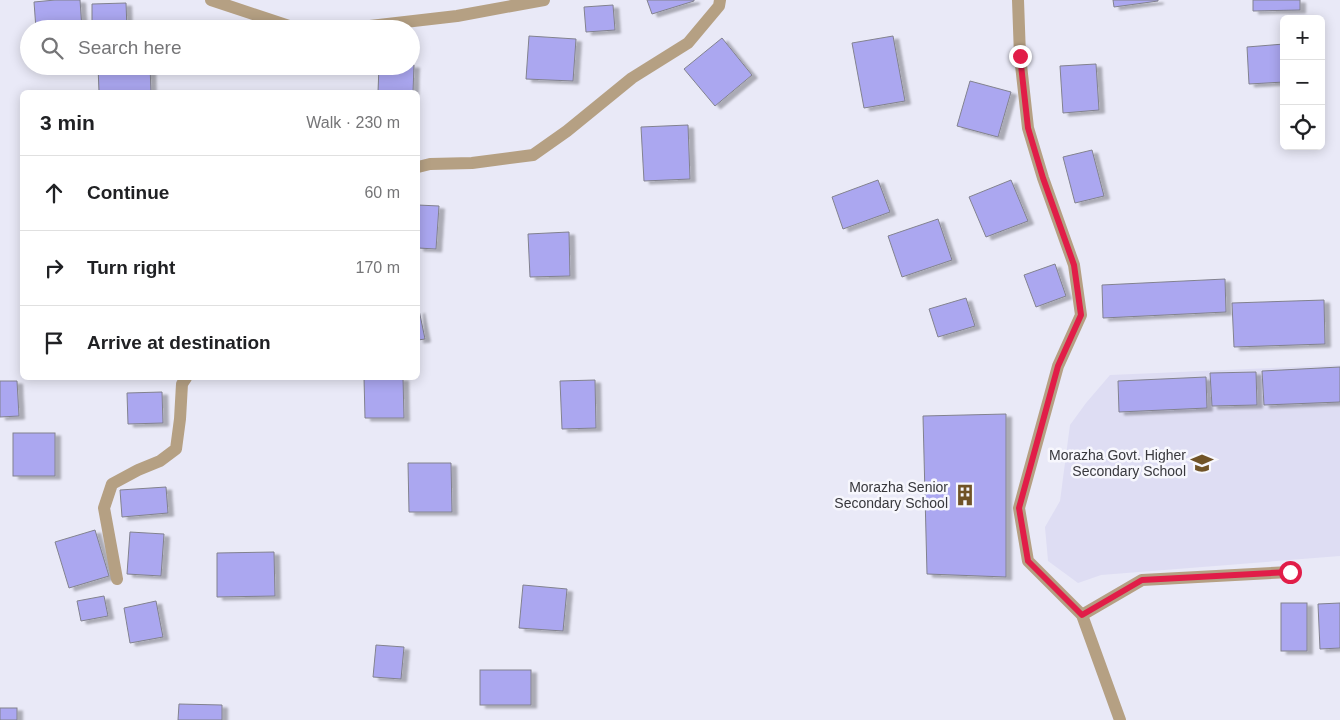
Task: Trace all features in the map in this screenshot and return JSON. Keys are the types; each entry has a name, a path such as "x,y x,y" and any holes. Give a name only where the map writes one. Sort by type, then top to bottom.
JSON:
{"street":[{"path":"211,0 271,20"},
{"path":"420,20 457,16 544,0"},
{"path":"420,166 430,164 472,164 533,156 632,78 688,43 719,6 720,0"},
{"path":"1018,0 1020,56 1028,128 1043,178 1074,265 1081,315 1058,366 1019,508 1028,561 1082,615 1120,720"},
{"path":"117,579 104,508 112,484 160,461 176,449 182,384 185,380"},
{"path":"1082,615 1142,580 1290,572"}],"shaded area":[{"name":"Morazha Govt. Higher Secondary School","path":"1340,365 1340,556 1101,575 1078,583 1048,561 1045,527 1060,501 1070,425 1110,375"}],"building":[{"path":"80,0 81,20 35,20 34,2"},
{"path":"647,0 694,0 694,1 652,14"},
{"path":"1113,0 1158,0 1158,1 1114,7"},
{"path":"1253,0 1300,0 1300,10 1253,11"},
{"path":"126,3 127,20 92,20 92,4"},
{"path":"613,5 615,30 586,32 584,7"},
{"path":"529,36 576,39 573,81 526,79"},
{"path":"893,36 905,101 864,108 852,43"},
{"path":"722,38 752,75 715,106 684,69"},
{"path":"1280,44 1280,82 1249,84 1247,47"},
{"path":"1096,64 1099,110 1063,113 1060,66"},
{"path":"98,75 150,75 151,90 99,90"},
{"path":"379,75 414,75 413,90 378,90"},
{"path":"970,81 1011,92 998,137 957,126"},
{"path":"688,125 690,179 644,181 641,127"},
{"path":"1092,150 1104,196 1075,203 1063,157"},
{"path":"878,180 890,212 843,229 832,197"},
{"path":"1011,180 1028,221 986,237 969,197"},
{"path":"420,205 439,206 436,249 420,248"},
{"path":"938,219 952,260 902,277 888,236"},
{"path":"569,232 570,276 530,277 528,234"},
{"path":"1055,264 1066,296 1036,307 1024,275"},
{"path":"1225,279 1226,312 1103,318 1102,285"},
{"path":"966,298 975,326 938,337 929,309"},
{"path":"1324,300 1325,344 1234,347 1232,303"},
{"path":"420,315 425,339 420,340"},
{"path":"1340,367 1340,402 1264,405 1262,371"},
{"path":"1256,372 1257,405 1212,406 1210,373"},
{"path":"1206,377 1207,408 1119,412 1118,381"},
{"path":"364,380 403,380 404,418 365,418"},
{"path":"595,380 596,428 562,429 560,381"},
{"path":"0,381 17,381 19,416 0,417"},
{"path":"162,392 163,423 128,424 127,393"},
{"name":"Morazha Senior Secondary School","path":"1006,414 1006,577 927,574 923,416"},
{"path":"13,433 55,433 55,476 13,476"},
{"path":"408,463 451,463 452,512 409,512"},
{"path":"166,487 168,513 122,517 120,490"},
{"path":"95,530 109,576 69,588 55,542"},
{"path":"130,532 164,534 161,576 127,574"},
{"path":"274,552 275,596 217,597 217,553"},
{"path":"523,585 567,589 563,631 519,628"},
{"path":"104,596 108,616 81,621 77,601"},
{"path":"156,601 163,637 130,643 124,608"},
{"path":"1281,603 1307,603 1307,651 1281,651"},
{"path":"1340,603 1340,648 1320,649 1318,604"},
{"path":"376,645 404,647 401,679 373,677"},
{"path":"480,670 531,670 531,705 480,705"},
{"path":"179,704 222,705 222,720 178,720"},
{"path":"0,708 17,708 17,720 0,720"}],"place":[{"name":"Morazha Govt. Higher Secondary School","path":"1202,463"},
{"name":"Morazha Senior Secondary School","path":"965,495"}],"route":[{"path":"1020,56 1028,128 1043,178 1074,265 1081,315 1058,366 1019,508 1028,561 1082,615 1142,580 1290,572"}]}
